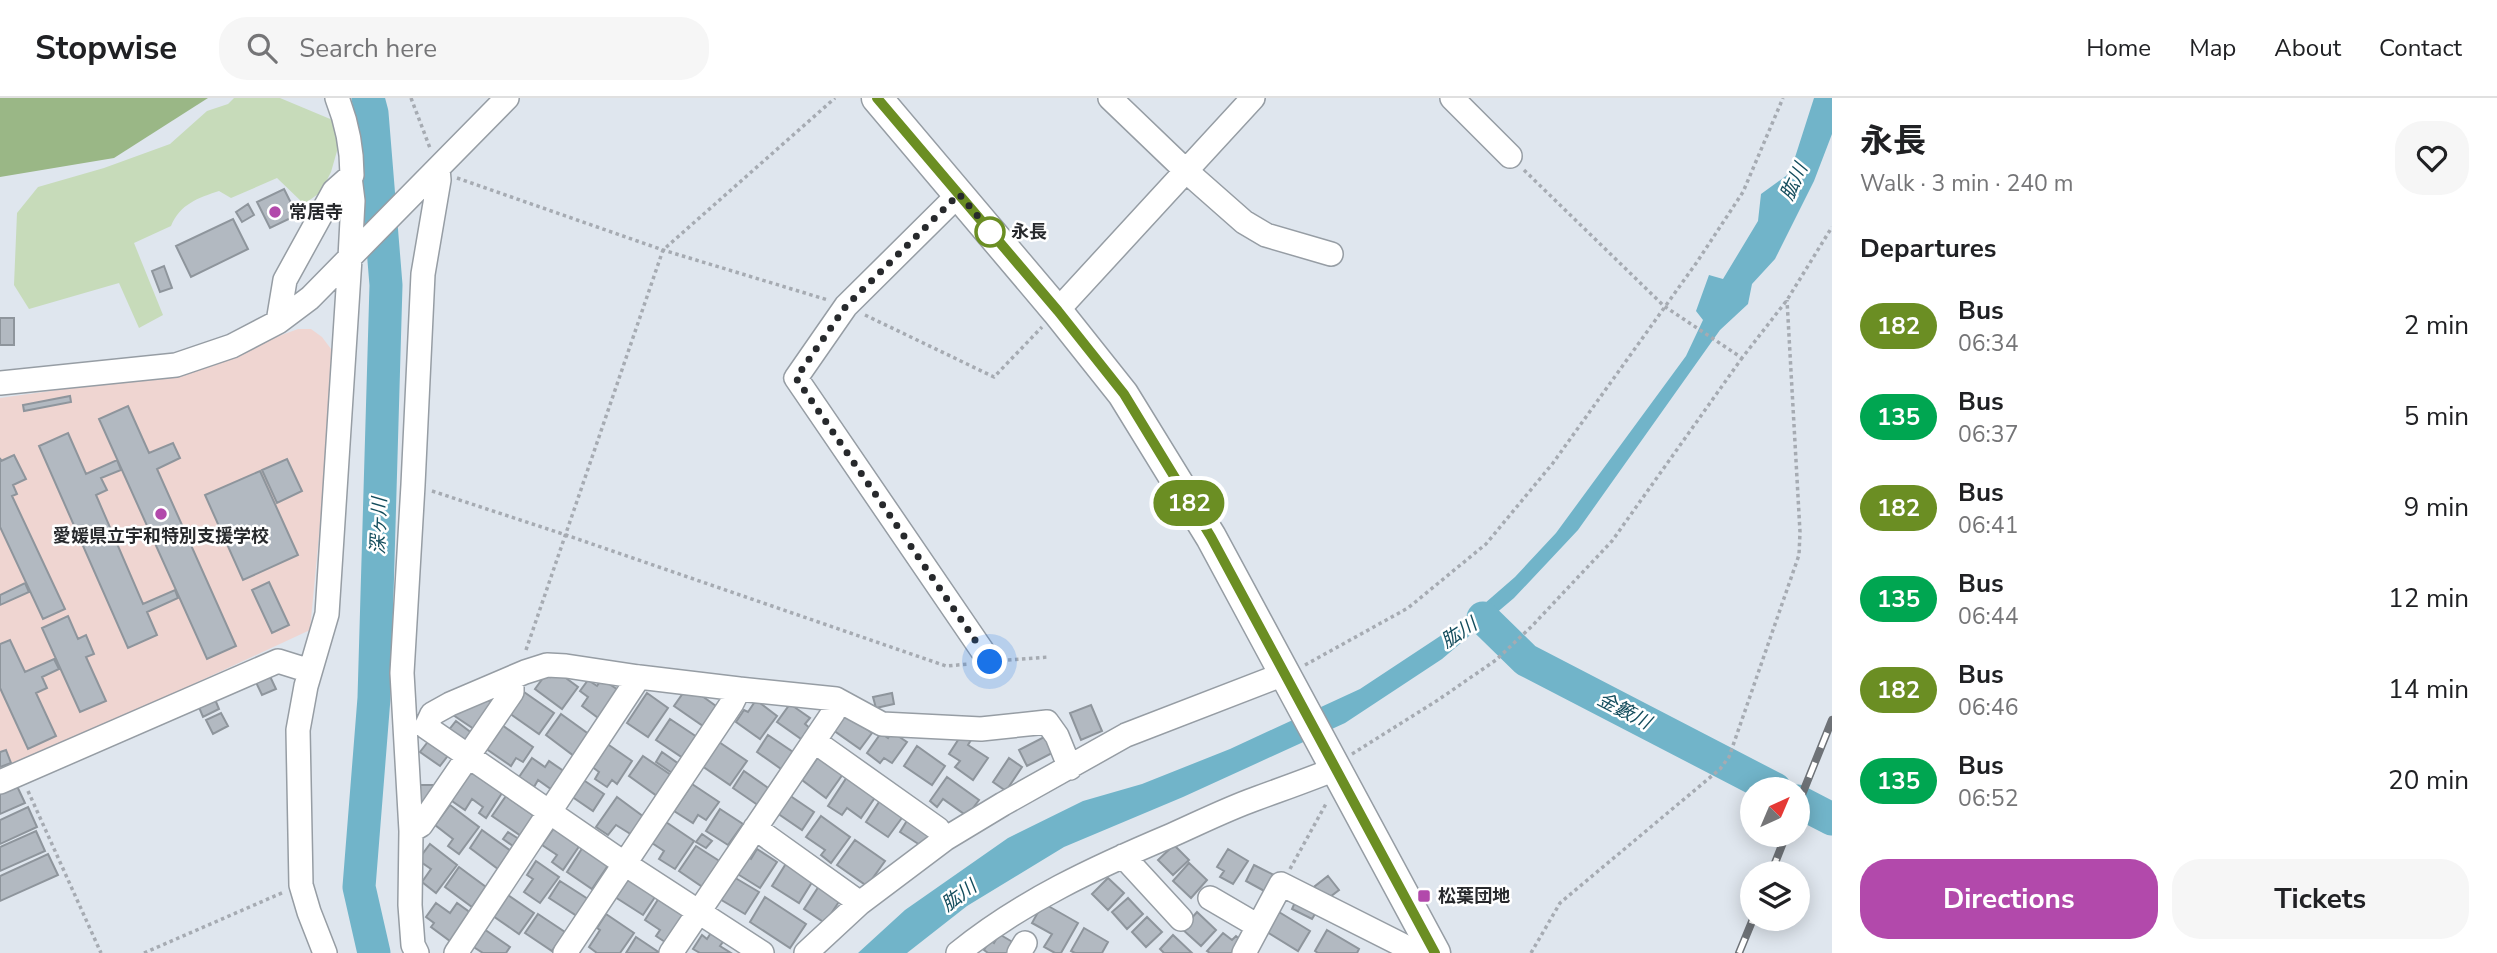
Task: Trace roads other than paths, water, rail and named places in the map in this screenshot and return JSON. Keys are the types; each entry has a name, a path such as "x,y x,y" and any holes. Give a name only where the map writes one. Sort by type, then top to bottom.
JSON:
{"main road":[{"path":"877,98 1058,311 1124,394 1211,537 1335,769 1427,951"}],"street":[{"path":"278,322 285,280 334,191 352,175 346,122 337,98"},
{"path":"0,383 176,365 232,346 278,322 310,298 507,98"},
{"path":"1110,98 1244,222 1266,235 1331,254"},
{"path":"1058,311 1253,98"},
{"path":"1452,98 1510,156"},
{"path":"417,953 413,945 411,831 402,673 414,485 423,274 439,180 432,174"},
{"path":"326,953 301,885 298,730 310,671 327,614 356,252 350,177"},
{"path":"959,194 846,306 796,378 990,662"},
{"path":"10,778 278,660 310,671"},
{"path":"406,744 426,727 432,714 518,675 547,665 836,698 882,724 981,729 1047,722 1057,736 1070,768"},
{"path":"411,831 421,825 468,758 512,692 518,675"},
{"path":"456,953 639,677"},
{"path":"806,953 860,904 945,839 1003,804 1126,735 1287,680"},
{"path":"565,953 733,703 739,689"},
{"path":"671,953 833,713 836,698"},
{"path":"426,727 549,813 762,953"},
{"path":"814,741 937,829 945,839"},
{"path":"958,953 989,928 1052,889 1254,799 1335,769"},
{"path":"755,828 853,896 860,904"},
{"path":"1123,856 1181,919"},
{"path":"1244,953 1281,884 1427,951"},
{"path":"1210,898 1258,926"}],"water":[{"name":"肱川","path":"1814,98 1832,98 1832,134 1814,181 1775,259 1752,284 1748,304 1720,330 1578,530 1514,598 1442,659 1345,723 1183,797 1064,847 967,906 907,953 858,953 905,910 1008,838 1083,801 1142,784 1230,749 1360,689 1469,617 1515,577 1556,533 1686,356 1703,320 1696,311 1709,275 1723,279 1758,221 1761,194 1790,173"}],"waterway":[{"name":"深ヶ川","path":"368,98 372,113 386,285 374,698 359,887 374,953"},
{"name":"金籔川","path":"1483,618 1526,660 1752,777"},
{"name":"金籔川","path":"1810,808 1832,819"}],"railway":[{"path":"1809,777 1832,720"},
{"path":"1776,861 1781,847"},
{"path":"1739,953 1748,931"}],"place":[{"name":"常居寺","path":"275,212"},
{"name":"永長","path":"990,232"},
{"name":"愛媛県立宇和特別支援学校","path":"161,514"},
{"name":"松葉団地","path":"1424,896"}]}
